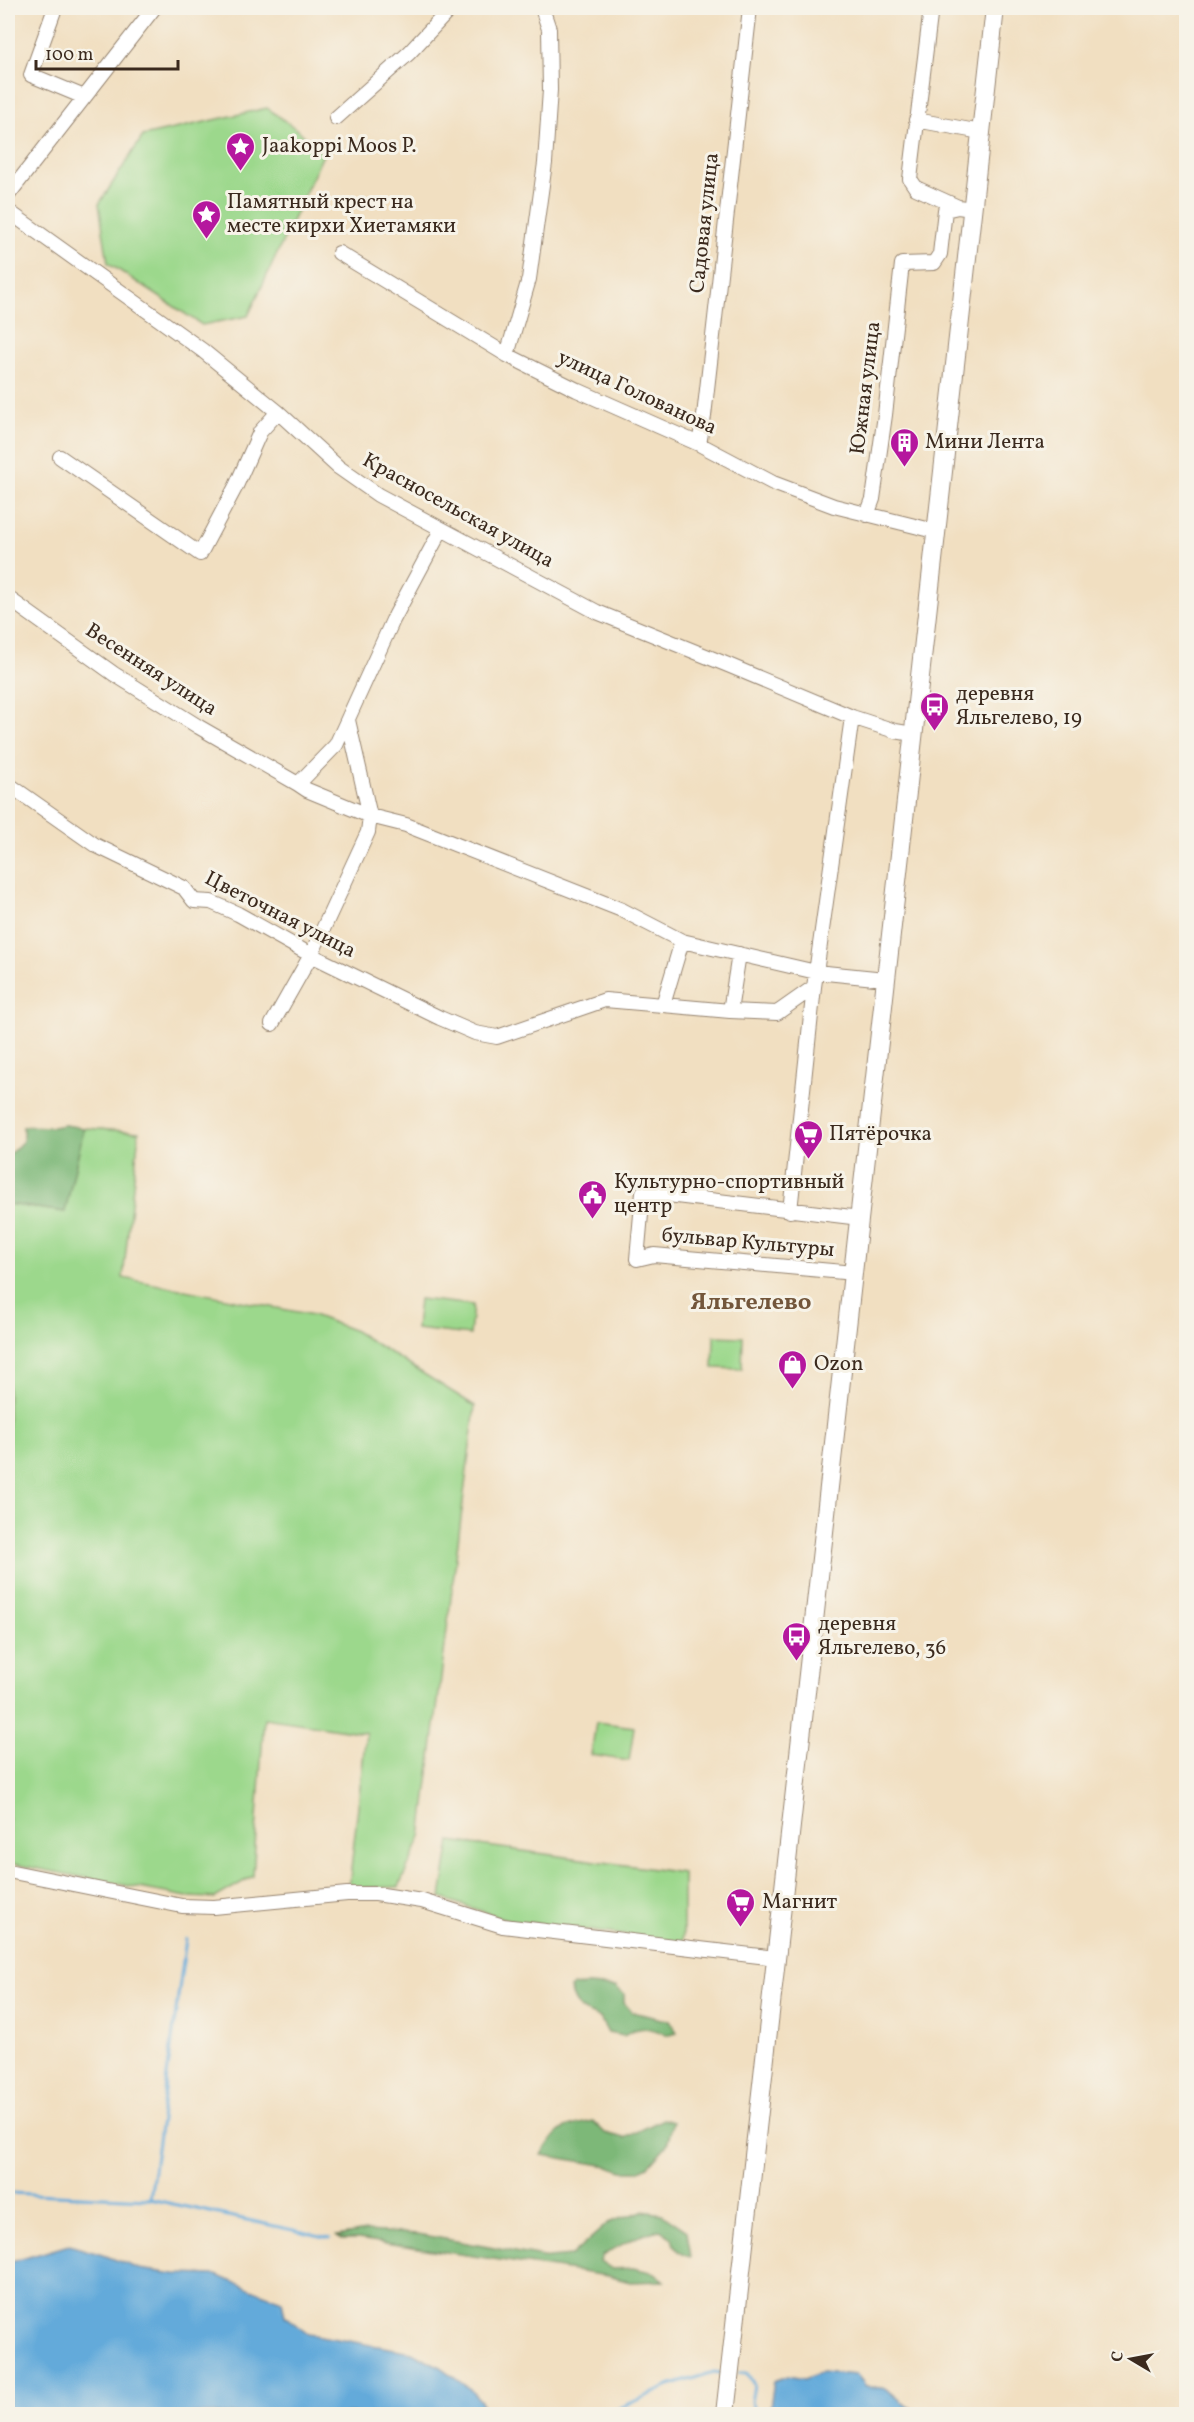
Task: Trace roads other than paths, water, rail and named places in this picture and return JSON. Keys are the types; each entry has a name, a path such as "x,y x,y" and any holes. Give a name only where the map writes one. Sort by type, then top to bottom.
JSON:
{"main road":[{"path":"725,2415 913,734 935,531 965,208 981,132 995,8"}],"street":[{"path":"55,8 31,75 84,97"},
{"path":"8,195 154,8"},
{"path":"336,118 408,52 451,8"},
{"path":"507,355 529,279 545,163 550,90 549,29 542,8"},
{"name":"Садовая улица","path":"699,444 750,8"},
{"path":"931,8 910,179 916,188 965,208"},
{"path":"916,120 981,132"},
{"name":"Южная улица","path":"867,515 873,499 885,415 902,264 934,264 940,254 945,210 965,208"},
{"name":"Красносельская улица","path":"8,211 202,350 278,412 339,467 378,495 597,612 852,717 895,731 913,734"},
{"name":"улица Голованова","path":"339,253 507,355 578,390 699,444 773,483 834,506 935,531"},
{"path":"60,457 200,554 236,486 260,432 278,412"},
{"path":"298,784 336,745 393,620 441,530"},
{"name":"Весенняя улица","path":"8,598 114,674 199,728 307,790 370,816 405,825 622,910 682,941 816,972 885,979"},
{"path":"790,1211 814,987 852,717"},
{"path":"272,1024 311,955 368,831 370,816 348,720"},
{"name":"Цветочная улица","path":"8,784 94,845 184,888 194,901 211,902 238,914 311,955 475,1033 497,1037 605,1000 777,1013 814,987"},
{"path":"663,1005 682,941"},
{"path":"730,1011 739,954"},
{"name":"бульвар Культуры","path":"854,1273 654,1255 637,1258 643,1192 860,1218"},
{"path":"8,1871 182,1906 214,1907 347,1894 376,1894 422,1901 503,1926 776,1958"}],"water":[{"path":"69,2245 139,2269 175,2274 216,2275 282,2301 285,2316 308,2334 412,2352 440,2367 468,2387 481,2401 484,2414 8,2414 8,2263"},
{"path":"821,2372 857,2375 866,2386 887,2389 907,2406 922,2414 769,2414 774,2381 787,2376 805,2379"}],"waterway":[{"path":"150,2199 186,1939"},
{"path":"8,2193 150,2199 330,2238"},
{"path":"606,2414 669,2386 714,2372 721,2373"},
{"path":"739,2373 747,2373 754,2385 751,2402 756,2414"}],"place":[{"name":"Jaakoppi Moos P.","path":"241,172"},
{"name":"Памятный крест на месте кирхи Хиетамяки","path":"206,240"},
{"name":"Мини Лента","path":"904,468"},
{"name":"деревня Яльгелево, 19","path":"935,732"},
{"name":"Пятёрочка","path":"808,1160"},
{"name":"Культурно-спортивный центр","path":"593,1220"},
{"name":"Ozon","path":"793,1390"},
{"name":"деревня Яльгелево, 36","path":"797,1662"},
{"name":"Магнит","path":"741,1928"}],"district":[{"name":"Яльгелево","path":"751,1303"}]}
